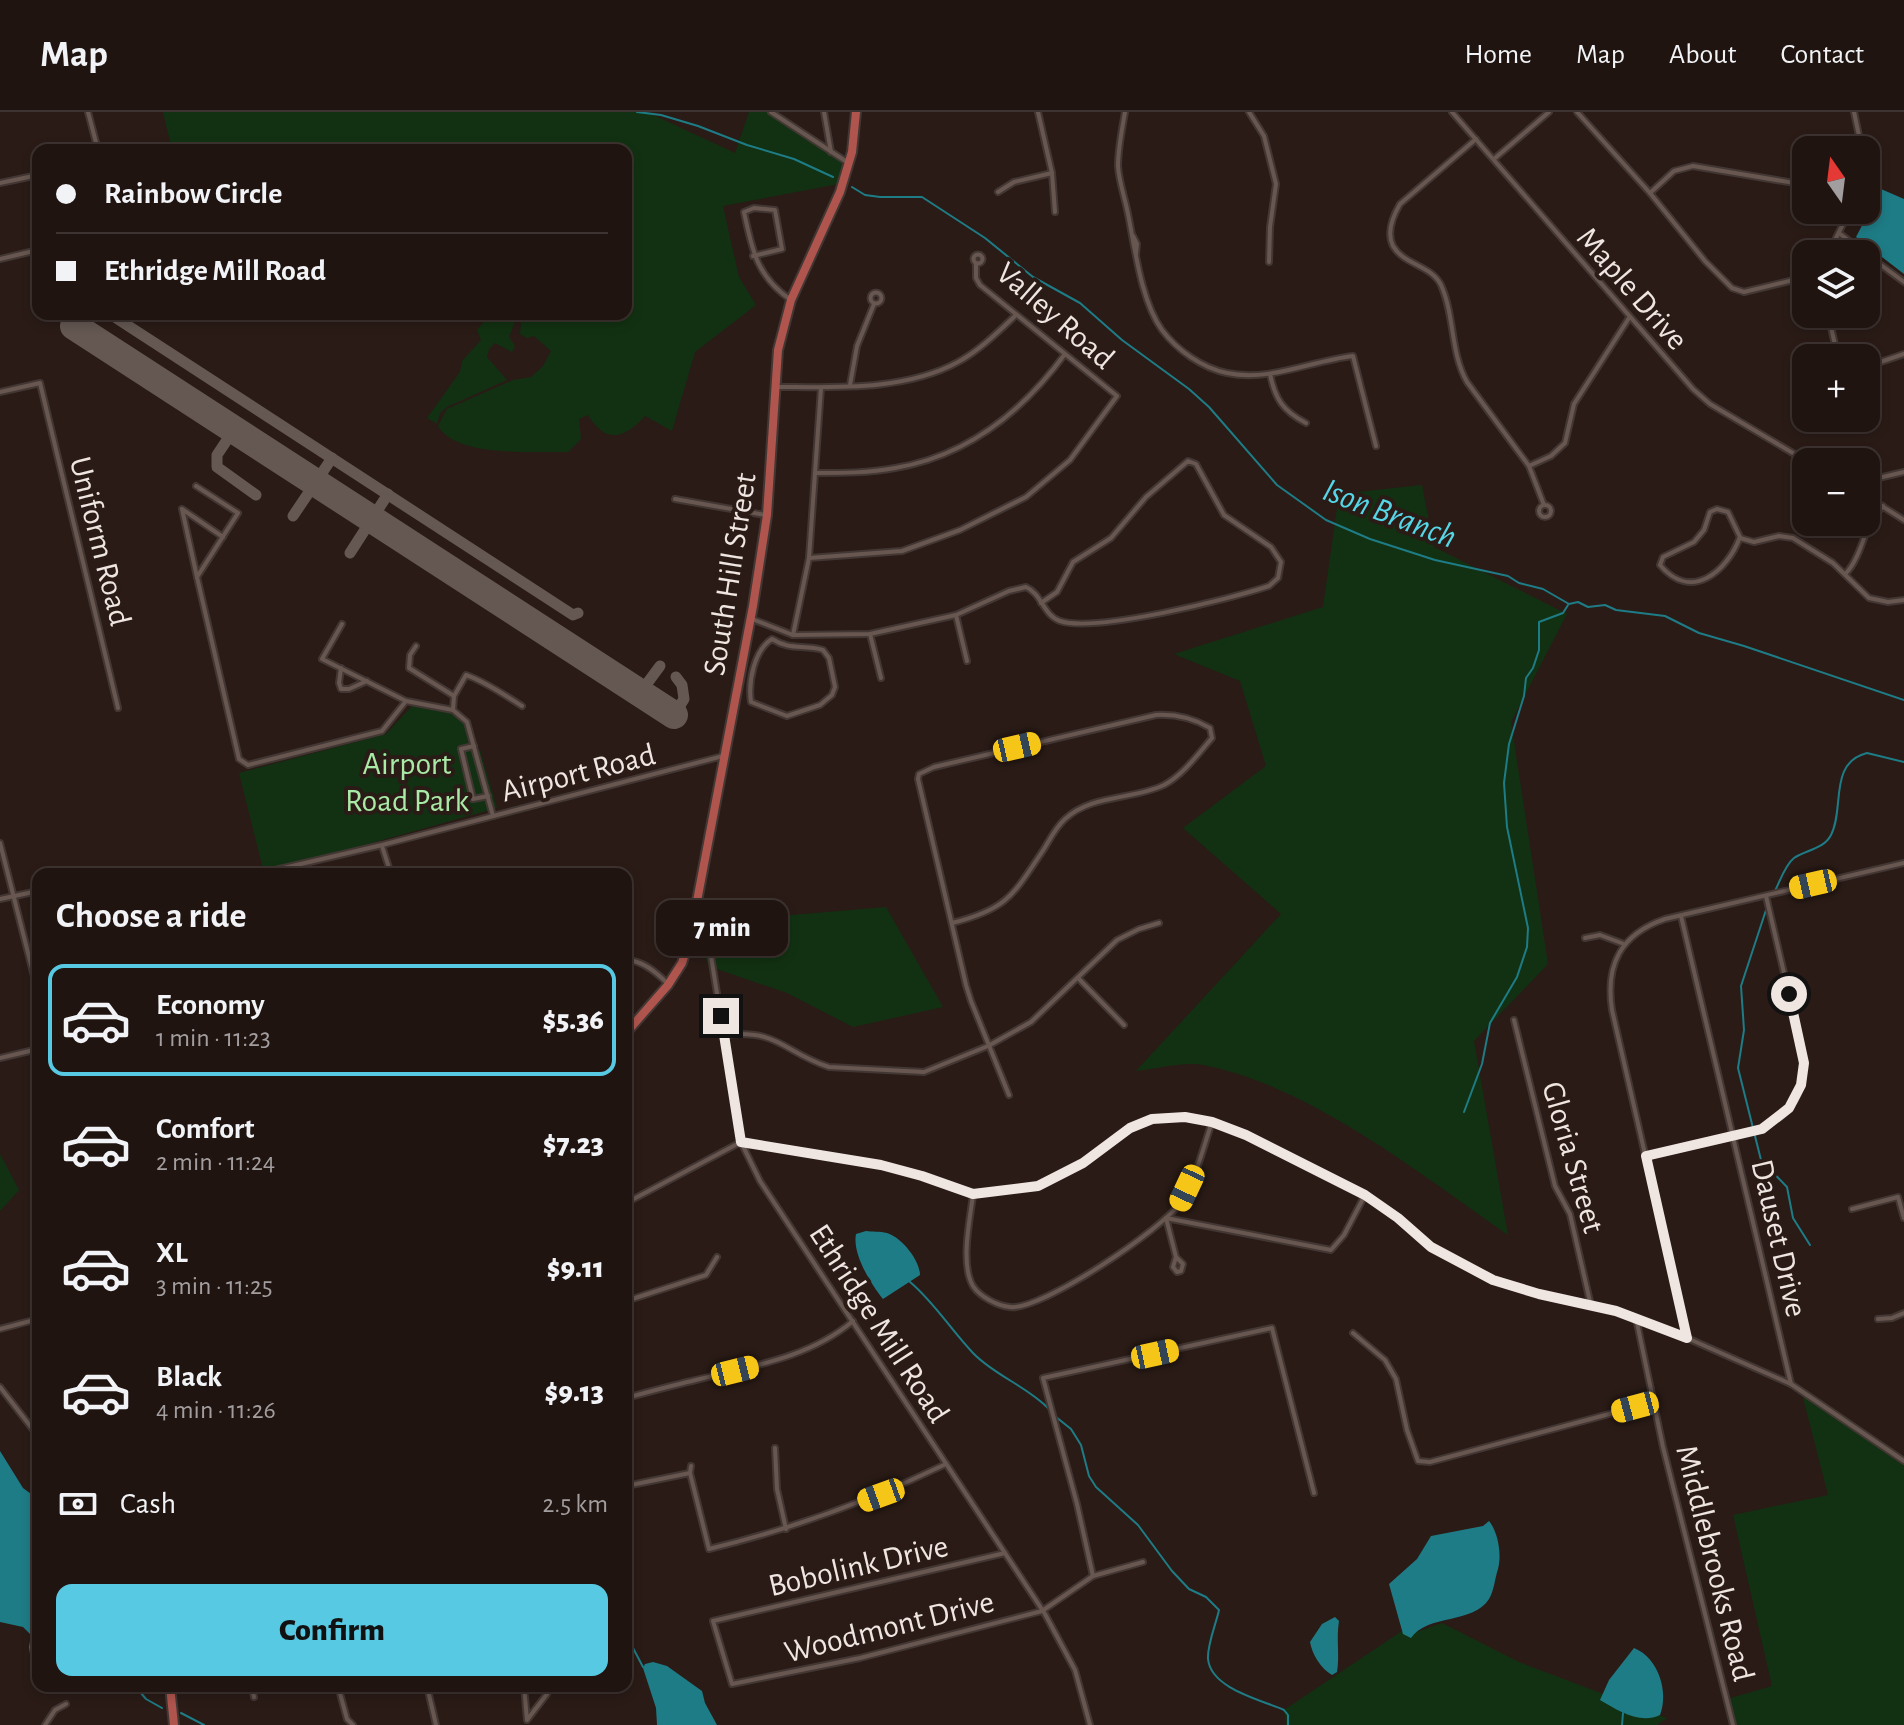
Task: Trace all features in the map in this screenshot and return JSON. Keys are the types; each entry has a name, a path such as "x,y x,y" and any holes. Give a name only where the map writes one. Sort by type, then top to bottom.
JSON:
{"main road":[{"name":"South Hill Street","path":"632,1026 668,985 682,963 693,927 767,515 778,350 791,300 832,214 849,163 856,112"},
{"path":"170,1692 174,1725"}],"street":[{"path":"88,112 96,144"},
{"path":"771,112 849,163"},
{"path":"824,112 831,152"},
{"path":"1038,112 1052,173 1055,212"},
{"path":"1125,112 1118,169 1136,254 1155,318 1177,346 1223,373 1256,376 1353,356 1376,446"},
{"path":"1249,112 1264,136 1276,184 1269,262"},
{"name":"Maple Drive","path":"1452,112 1675,371 1710,404 1792,453"},
{"path":"1494,159 1549,112"},
{"path":"1577,112 1650,193 1705,261 1732,288 1744,292 1792,280"},
{"path":"1854,112 1859,136"},
{"path":"1476,139 1400,204 1390,231 1393,246 1405,258 1428,270 1440,285 1463,375 1529,466 1544,505"},
{"path":"1650,193 1674,171 1693,166 1792,183"},
{"path":"998,192 1014,182 1052,173"},
{"path":"0,183 32,176"},
{"path":"753,256 782,249 775,210 754,208 744,212 753,256 768,281 791,300"},
{"path":"1835,240 1843,224"},
{"path":"1839,233 1848,240"},
{"path":"0,259 32,251"},
{"name":"Valley Road","path":"809,558 902,551 960,530 1026,497 1070,460 1117,396 980,285 976,278 976,263"},
{"path":"1880,264 1904,282"},
{"path":"850,385 857,346 874,304"},
{"path":"776,387 874,385 932,374 959,362 989,341 1016,315"},
{"path":"1529,466 1551,456 1565,443 1574,404 1629,317"},
{"path":"815,473 897,468 949,452 985,433 1015,411 1042,386 1065,354"},
{"path":"1880,362 1904,354"},
{"path":"1270,374 1277,401 1292,416 1306,423"},
{"name":"Uniform Road","path":"0,392 40,384 118,708"},
{"path":"793,635 809,558 821,387"},
{"path":"750,618 793,635 870,634 956,615 1019,588 1031,590 1041,603 1052,617 1060,621 1089,623 1131,619 1272,584 1281,573 1281,562 1271,547 1224,515 1191,461 1155,488 1111,538 1073,562 1057,592 1041,603"},
{"path":"1880,478 1904,472"},
{"path":"196,486 238,513 197,577"},
{"path":"675,499 767,515"},
{"path":"1880,504 1904,520"},
{"path":"223,537 182,509 239,759 248,765 382,731 406,701"},
{"path":"1740,538 1724,566 1696,583 1680,581 1660,565 1663,557 1694,542 1704,530 1710,512 1717,509 1728,512 1740,538 1754,542 1786,536 1833,563 1869,598 1888,602 1904,600"},
{"path":"1845,574 1857,560 1864,536"},
{"path":"956,615 967,661"},
{"path":"342,624 322,659 406,701 453,710 467,722 493,816"},
{"path":"870,634 881,678"},
{"path":"772,639 794,649 823,650 829,658 835,687 832,695 820,705 787,716 751,702 750,691 759,650 772,639"},
{"path":"416,646 410,655 409,668 454,696"},
{"path":"341,668 341,689 349,689 368,680"},
{"path":"453,710 454,696 466,675 482,685 491,686 522,706"},
{"path":"736,687 750,691"},
{"path":"952,923 984,915 1011,896 1056,829 1075,812 1097,802 1157,788 1174,779 1212,738 1210,728 1189,718 1156,715 925,769 918,779 952,923 971,1001 1009,1095"},
{"path":"474,746 461,749 473,799 488,796"},
{"name":"Airport Road","path":"286,868 723,756"},
{"path":"0,843 32,969"},
{"path":"382,845 389,868"},
{"path":"1687,1338 1610,994 1612,970 1624,944 1645,927 1904,863"},
{"path":"0,899 32,892"},
{"path":"1646,1156 1762,1129 1782,1116 1795,1098 1803,1072 1802,1050 1766,896"},
{"name":"Dauset Drive","path":"1681,916 1791,1384"},
{"path":"724,1035 744,1032 772,1037 816,1063 829,1067 924,1072 988,1046 1031,1022 1125,935 1159,923"},
{"name":"Ethridge Mill Road","path":"693,927 703,932 710,950 741,1142 760,1181 1042,1611 1075,1670 1090,1725"},
{"path":"1585,938 1600,935 1624,944"},
{"path":"632,960 656,971 668,985"},
{"path":"1078,977 1124,1025"},
{"name":"Gloria Street","path":"1514,1020 1555,1186 1570,1214 1591,1306"},
{"path":"0,1058 32,1050"},
{"path":"632,1200 741,1142 881,1165 973,1194 1038,1186 1083,1163 1130,1128 1152,1119 1185,1117 1212,1122 1246,1135 1365,1195 1431,1247 1459,1264 1493,1280 1636,1318 1687,1338 1791,1384 1903,1459"},
{"path":"973,1194 966,1253 973,1286 990,1301 1012,1308 1046,1296 1088,1273 1138,1242 1166,1218 1180,1203 1212,1122"},
{"path":"1166,1218 1331,1250 1344,1235 1365,1195"},
{"path":"1852,1209 1898,1197 1904,1218"},
{"path":"1166,1218 1176,1257"},
{"path":"632,1299 706,1275 717,1257"},
{"path":"1878,1319 1904,1313"},
{"name":"Middlebrooks Road","path":"1636,1318 1733,1725"},
{"path":"0,1329 32,1321"},
{"path":"632,1397 774,1362 810,1348 840,1332 853,1321"},
{"path":"1093,1576 1043,1378 1272,1328 1314,1493"},
{"path":"1353,1333 1385,1360 1396,1379 1407,1430 1418,1461 1430,1462 1654,1402"},
{"path":"0,1387 32,1428"},
{"path":"775,1448 777,1489 786,1529"},
{"path":"691,1466 690,1473 709,1549 774,1534 881,1495 947,1464"},
{"path":"632,1485 690,1473"},
{"name":"Bobolink Drive","path":"745,1682 732,1684 713,1621 1005,1553"},
{"name":"Woodmont Drive","path":"745,1682 860,1658 1042,1611 1093,1576 1143,1562"},
{"path":"253,1692 254,1697"},
{"path":"340,1692 347,1719 353,1725"},
{"path":"428,1692 436,1725"},
{"path":"525,1692 527,1720"},
{"path":"522,1725 548,1692"},
{"path":"45,1725 55,1710 66,1704"}],"green space":[{"path":"163,112 647,112 735,153 749,112 772,112 847,166 844,183 723,206 739,277 756,305 695,352 672,431 645,416 623,433 609,434 595,425 588,415 579,419 581,439 568,452 517,452 461,443 447,436 438,426 447,409 513,380 531,377 543,366 551,351 534,336 527,338 520,334 521,323 517,320 632,320 632,144 171,144"},
{"path":"485,320 516,320 509,337 515,346 512,352 495,343 487,357 507,380 447,407 440,413 437,424 427,418 460,372 462,361 481,340 477,330"},
{"path":"1422,485 1434,547 1567,614 1511,722 1548,964 1474,1041 1508,1235 1362,1135 1283,1091 1243,1076 1196,1064 1136,1071 1281,914 1183,828 1266,766 1240,681 1174,654 1323,607 1339,494"},
{"name":"Airport Road Park","path":"413,705 454,715 467,727 476,748 480,750 497,808 282,868 263,868 239,773 386,734"},
{"path":"886,907 943,1007 853,1027 787,993 708,966 696,923"},
{"path":"0,1154 19,1190 0,1211"},
{"path":"1802,1394 1904,1466 1904,1725 1733,1725 1727,1699 1772,1686 1733,1515 1828,1495"},
{"path":"1442,1623 1519,1662 1667,1718 1657,1725 1286,1725 1284,1710 1402,1631 1417,1632"}],"water":[{"path":"1880,191 1904,199 1904,274 1880,256 1880,240 1860,240 1856,237 1863,224 1880,224"},
{"path":"866,1231 887,1233 898,1239 913,1256 919,1269 920,1275 883,1299 868,1277 857,1250 856,1234"},
{"path":"0,1451 23,1488 32,1495 32,1669 31,1635 23,1627 0,1622"},
{"path":"1489,1521 1497,1537 1500,1557 1489,1599 1473,1612 1428,1625 1411,1638 1403,1634 1389,1584 1417,1559 1431,1536 1483,1526"},
{"path":"1335,1617 1339,1621 1338,1659 1337,1672 1332,1675 1318,1661 1310,1642 1322,1624"},
{"path":"1634,1648 1650,1660 1660,1677 1662,1706 1660,1715 1652,1718 1629,1715 1600,1700 1609,1680"},
{"path":"653,1662 667,1666 702,1691 717,1725 657,1725 656,1708 643,1668 645,1664"}],"waterway":[{"name":"Ison Branch","path":"637,112 661,115 698,126 794,159 833,177"},
{"name":"Ison Branch","path":"852,187 865,195 922,197 985,238 1033,277 1080,303 1122,340 1189,389 1209,407 1277,485 1326,520 1370,539 1435,560 1508,576 1519,583 1543,589 1569,604 1578,602 1588,607 1605,605 1616,610 1665,616 1699,633 1904,700"},
{"path":"1464,1112 1482,1064 1490,1023 1517,977 1527,947 1528,928 1507,827 1504,783 1509,744 1524,696 1526,678 1539,650 1539,622 1563,613 1568,605"},
{"path":"1775,891 1791,861 1824,843 1831,835 1842,776 1847,766 1867,753 1904,762"},
{"path":"1767,907 1741,986 1744,1030 1738,1068 1761,1160 1787,1187 1793,1218 1810,1245"},
{"path":"910,1282 982,1361 1049,1409"},
{"path":"1056,1417 1071,1429 1081,1445 1089,1476 1096,1487 1138,1525 1189,1589 1206,1597 1219,1610 1208,1653 1211,1669 1228,1686 1284,1710 1288,1715 1288,1725"},
{"path":"632,1646 643,1667"},
{"path":"140,1692 162,1708"},
{"path":"181,1713 204,1725"},
{"path":"1622,1725 1623,1713"}],"taxiway":[{"path":"80,330 82,320"},
{"path":"119,320 573,615 578,613"},
{"path":"233,431 217,455 217,467 256,495"},
{"path":"293,516 332,458"},
{"path":"350,553 388,494"},
{"path":"640,693 660,666"},
{"path":"674,715 684,699 682,685 676,677"}],"runway":[{"path":"74,326 674,715"}],"route":[{"path":"721,1016 741,1142 881,1165 973,1194 1038,1186 1083,1163 1130,1128 1152,1119 1185,1117 1212,1122 1246,1135 1365,1195 1431,1247 1493,1280 1616,1311 1687,1338 1646,1156 1762,1129 1782,1116 1801,1085 1804,1063 1789,994"}]}
